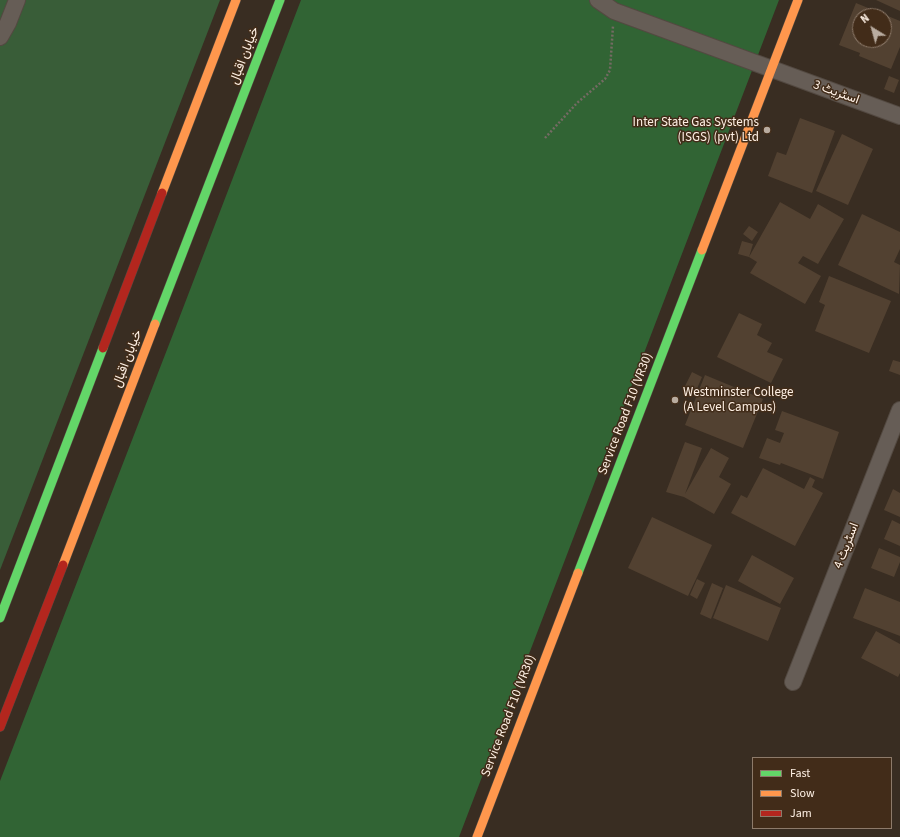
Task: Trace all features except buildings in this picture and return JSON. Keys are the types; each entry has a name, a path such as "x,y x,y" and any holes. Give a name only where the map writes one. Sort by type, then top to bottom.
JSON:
{"main road":[{"name":"خیابان اقبال","path":"0,618 236,0"},
{"name":"خیابان اقبال","path":"0,727 280,0"},
{"name":"Service Road F10 (VR30)","path":"477,837 773,69 798,0"}],"street":[{"path":"0,37 8,23 17,0"},
{"name":"اسٹریٹ 3","path":"598,0 614,11 900,116"},
{"name":"اسٹریٹ 4","path":"793,682 900,410"}],"path":[{"path":"545,138 577,103 605,79 610,70 614,11"}],"green space":[{"path":"0,0 220,0 0,570"},
{"path":"301,0 779,0 459,837 0,837 0,781"}],"traffic: fast":[{"path":"155,324 280,0"},
{"path":"578,573 702,250"},
{"path":"0,618 103,348"}],"traffic: slow":[{"path":"162,193 236,0"},
{"path":"702,250 798,0"},
{"path":"63,565 155,324"},
{"path":"477,837 578,573"}],"traffic: jam":[{"path":"103,348 162,193"},
{"path":"0,727 63,565"}],"place":[{"name":"Inter State Gas Systems (ISGS) (pvt) Ltd","path":"767,130"},
{"name":"Westminster College (A Level Campus)","path":"675,400"}]}
